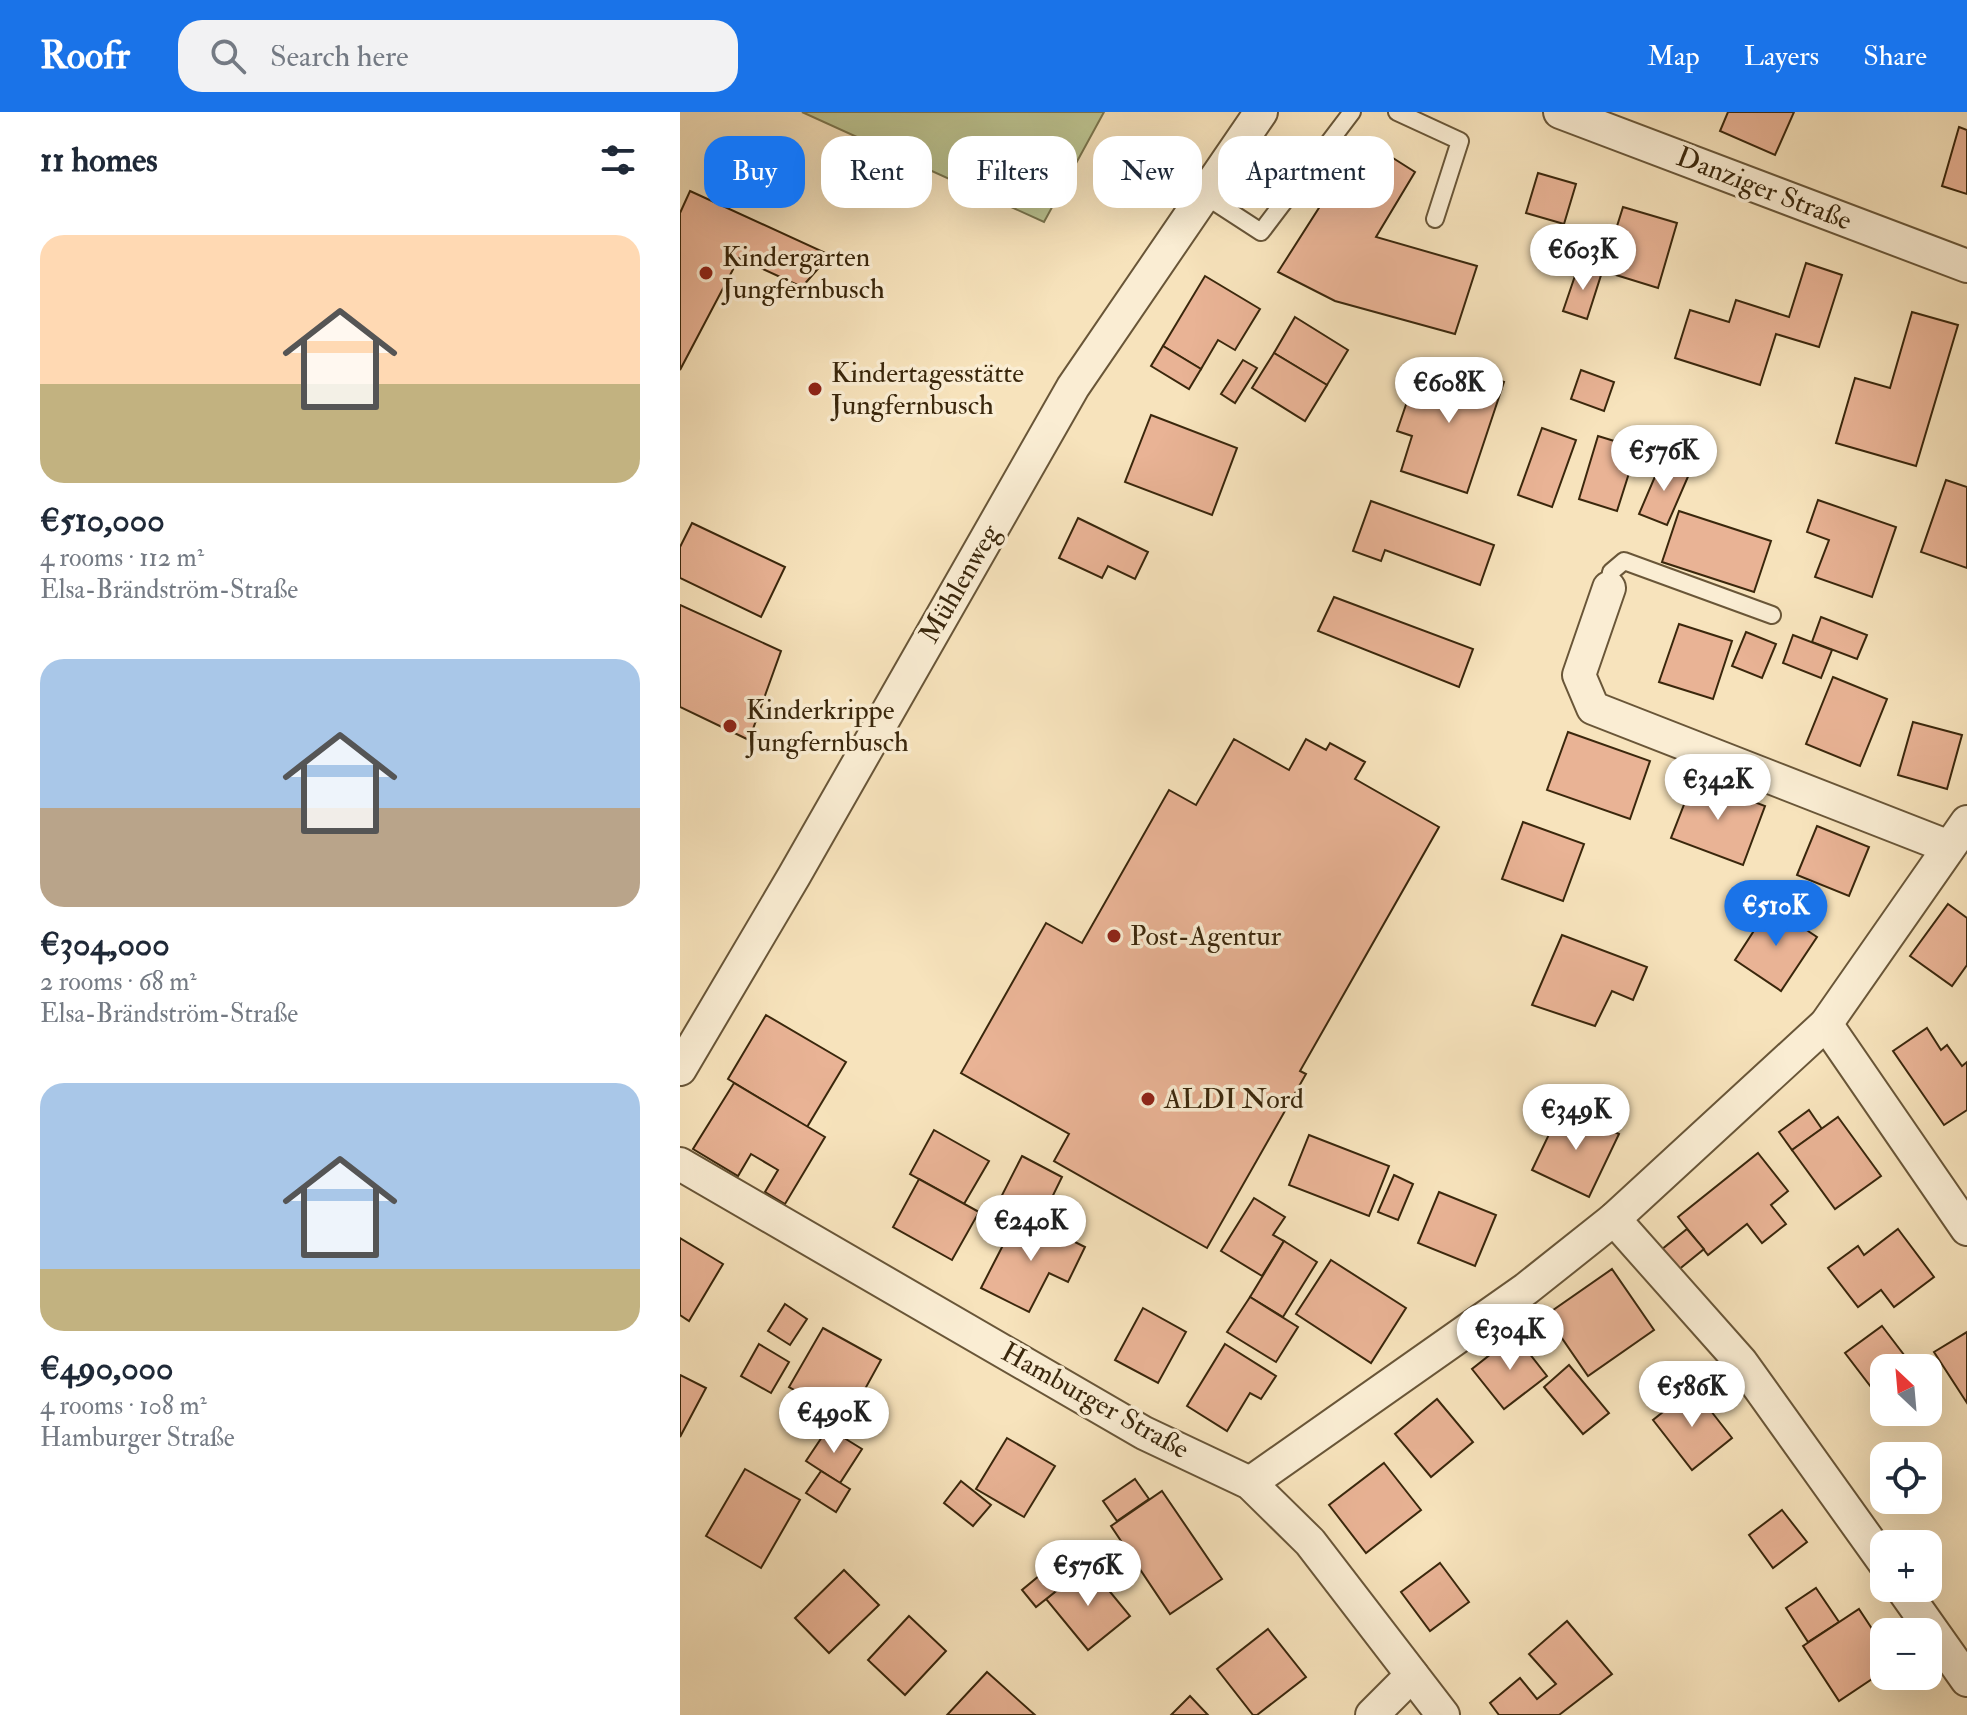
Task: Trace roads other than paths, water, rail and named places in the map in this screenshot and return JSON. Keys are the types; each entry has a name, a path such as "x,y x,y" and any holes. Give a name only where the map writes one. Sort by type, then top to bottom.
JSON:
{"street":[{"name":"Mühlenweg","path":"680,1069 1073,387 1261,112"},
{"name":"Danziger Straße","path":"1560,112 1967,266"},
{"path":"1250,1483 1526,1289 1614,1219 1826,1024 1958,834 1593,708 1579,675 1609,588"},
{"path":"1826,1024 1967,1229"},
{"name":"Hamburger Straße","path":"680,1164 1144,1433 1250,1483 1310,1542 1443,1715"},
{"path":"1614,1219 1741,1362 1870,1542"},
{"path":"1912,1602 1967,1680"},
{"path":"1372,1715 1412,1675"}],"lane":[{"path":"1204,195 1261,232 1352,112"},
{"path":"1397,112 1460,141 1435,219"},
{"path":"1609,588 1611,572 1624,561 1772,615"}],"place":[{"name":"Kindergarten Jungfernbusch","path":"706,273"},
{"name":"Kindertagesstätte Jungfernbusch","path":"815,389"},
{"name":"Kinderkrippe Jungfernbusch","path":"730,726"},
{"name":"Post-Agentur","path":"1114,936"},
{"name":"ALDI Nord","path":"1148,1099"}]}
